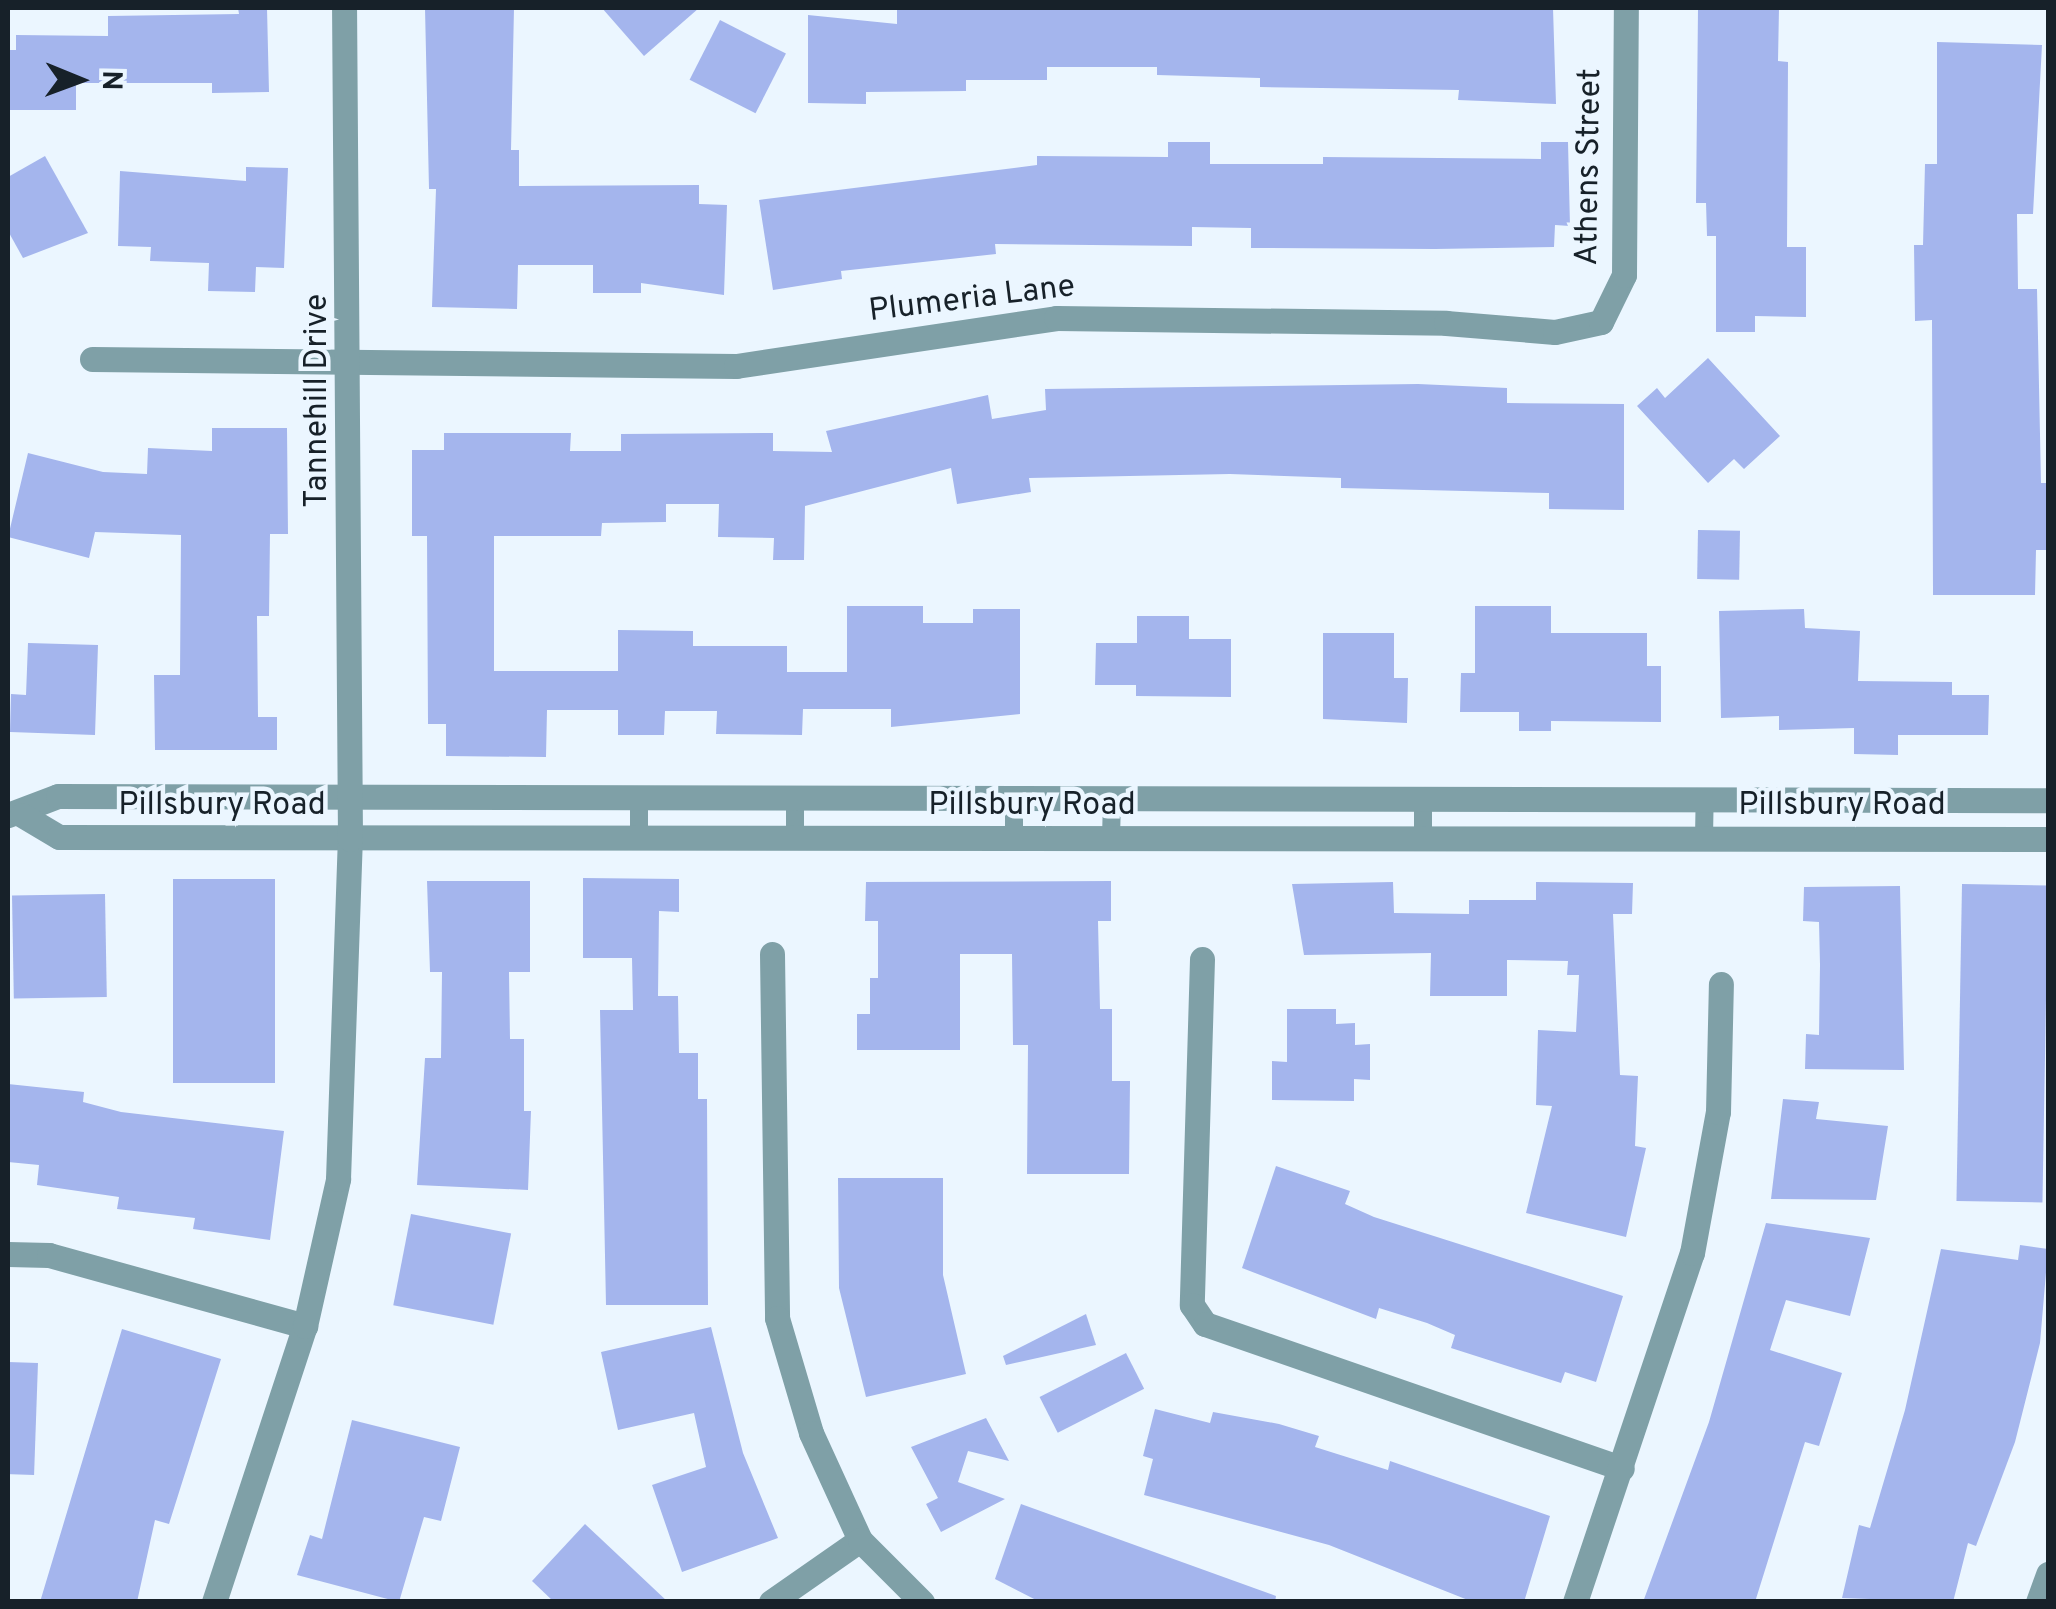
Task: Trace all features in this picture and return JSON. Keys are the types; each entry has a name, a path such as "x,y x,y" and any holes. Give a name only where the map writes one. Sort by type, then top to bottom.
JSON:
{"street":[{"name":"Tannehill Drive","path":"214,1602 305,1326 338,1179 350,839 351,361 344,8"},
{"name":"Athens Street","path":"1601,322 1624,275 1626,8"},
{"name":"Plumeria Lane","path":"92,360 736,366 1056,318 1446,322 1554,332 1601,322"},
{"name":"Pillsbury Road","path":"15,815 58,796 2048,800"},
{"name":"Pillsbury Road","path":"15,815 59,837 639,841 2048,839"},
{"path":"772,954 777,1318 810,1434 860,1540 922,1602"},
{"path":"1202,959 1192,1304 1205,1324 1622,1468"},
{"path":"1574,1602 1692,1254 1718,1112 1721,984"},
{"path":"8,1254 49,1255 305,1326"},
{"path":"771,1602 860,1540"},
{"path":"2038,1602 2048,1574"}],"lane":[{"path":"639,796 639,841"},
{"path":"795,796 795,840"},
{"path":"1014,797 1014,839"},
{"path":"1111,839 1112,797"},
{"path":"1423,798 1423,838"},
{"path":"1704,838 1705,799"}],"building":[{"path":"238,8 267,8 269,92 212,93 212,83 76,83 76,110 8,110 8,50 16,50 16,35 108,36 108,16 239,14"},
{"path":"425,8 514,8 511,150 519,150 519,186 699,185 699,204 727,205 724,295 641,283 641,293 593,293 593,265 518,265 517,309 432,307 436,189 429,189"},
{"path":"602,8 699,8 644,56"},
{"path":"897,8 1553,8 1556,104 1458,100 1459,90 1260,87 1260,78 1157,75 1157,67 1047,67 1047,80 966,80 966,91 866,92 866,104 808,103 808,15 897,24"},
{"path":"1698,8 1779,8 1778,61 1788,62 1787,247 1806,247 1806,317 1755,316 1755,332 1716,332 1716,236 1707,236 1706,203 1696,203"},
{"path":"720,20 786,54 756,113 690,80"},
{"path":"1937,42 2042,45 2033,214 2017,214 2018,289 2037,289 2041,483 2048,483 2048,550 2036,550 2035,595 1933,595 1932,320 1915,321 1914,245 1923,245 1925,164 1937,164"},
{"path":"1168,142 1210,142 1210,164 1323,164 1323,157 1541,159 1541,142 1568,142 1570,226 1555,225 1554,247 1435,249 1251,248 1251,228 1192,227 1192,246 995,244 996,254 841,271 842,279 773,290 759,200 1037,165 1037,156 1168,157"},
{"path":"45,156 88,233 23,258 8,231 8,177"},
{"path":"246,167 288,168 284,268 256,267 255,292 208,291 209,263 150,261 151,247 118,246 120,171 246,181"},
{"path":"1708,358 1780,436 1744,469 1734,459 1708,483 1637,406 1657,388 1665,398"},
{"path":"1418,384 1507,388 1507,403 1624,404 1624,510 1549,509 1549,493 1341,488 1341,478 1230,474 1029,478 1031,492 957,504 951,468 805,506 804,560 773,560 774,538 718,537 719,504 666,504 666,522 602,523 601,536 494,536 494,671 618,671 618,630 693,631 693,646 787,646 787,672 847,672 847,606 923,606 923,623 973,623 973,609 1020,609 1020,714 891,727 891,709 803,709 802,735 716,734 717,711 665,711 664,735 618,735 618,710 547,710 546,757 446,756 446,724 428,724 427,536 412,536 412,450 444,450 444,433 571,433 570,451 621,451 621,434 773,433 773,451 832,452 826,431 988,395 992,419 1046,410 1045,389"},
{"path":"212,428 287,428 288,534 270,534 269,616 257,616 258,717 277,717 277,750 155,750 154,675 180,675 181,535 95,532 89,558 8,537 28,453 103,472 147,474 148,448 212,451"},
{"path":"1698,530 1740,531 1739,580 1697,579"},
{"path":"1475,606 1551,606 1551,633 1647,633 1647,666 1661,666 1661,722 1551,721 1551,731 1519,731 1519,712 1460,712 1461,673 1475,673"},
{"path":"1804,609 1805,628 1860,631 1858,681 1952,682 1952,695 1989,695 1988,735 1898,735 1898,755 1854,754 1854,728 1779,730 1779,716 1721,718 1719,611"},
{"path":"1137,616 1189,616 1189,639 1231,639 1231,697 1136,696 1136,685 1095,685 1096,643 1137,643"},
{"path":"1323,633 1394,633 1394,678 1408,678 1407,723 1323,719"},
{"path":"28,643 98,645 95,735 10,732 11,694 26,695"},
{"path":"583,878 679,879 679,912 659,911 658,996 678,996 679,1053 698,1053 698,1099 707,1099 708,1305 606,1305 600,1010 633,1010 632,958 583,958"},
{"path":"173,879 275,879 275,1083 173,1083"},
{"path":"427,881 530,881 530,972 509,972 510,1039 524,1039 524,1111 531,1111 528,1190 417,1185 425,1058 441,1058 442,972 430,972"},
{"path":"1111,881 1111,921 1098,921 1100,1009 1112,1009 1112,1081 1130,1081 1129,1174 1027,1174 1028,1045 1013,1045 1012,954 960,954 960,1050 857,1050 857,1014 870,1014 870,978 878,978 878,921 865,921 866,882"},
{"path":"1393,882 1394,913 1469,914 1469,900 1536,900 1536,882 1633,883 1632,914 1613,914 1620,1075 1638,1076 1635,1146 1646,1148 1626,1237 1526,1213 1552,1106 1536,1105 1538,1030 1576,1032 1579,975 1567,975 1568,961 1507,960 1507,996 1430,996 1431,953 1304,955 1292,884"},
{"path":"1962,884 2048,886 2042,1202 1956,1201"},
{"path":"1900,886 1904,1070 1805,1069 1806,1034 1819,1035 1820,965 1819,922 1803,921 1804,887"},
{"path":"105,894 107,997 14,999 12,896"},
{"path":"1287,1009 1336,1009 1336,1024 1355,1023 1355,1045 1370,1044 1370,1080 1354,1079 1354,1101 1272,1100 1272,1061 1287,1062"},
{"path":"8,1084 84,1092 83,1102 121,1112 284,1131 270,1240 193,1229 195,1218 117,1209 119,1197 37,1185 39,1165 8,1162"},
{"path":"1783,1099 1819,1102 1816,1119 1888,1126 1876,1200 1771,1199"},
{"path":"1276,1166 1350,1191 1345,1204 1374,1217 1623,1296 1596,1382 1565,1372 1561,1383 1451,1348 1455,1335 1427,1323 1379,1308 1376,1319 1242,1268"},
{"path":"838,1178 943,1178 943,1275 966,1374 866,1397 839,1288"},
{"path":"411,1214 511,1233 493,1325 393,1305"},
{"path":"1766,1223 1870,1238 1850,1316 1786,1300 1770,1350 1842,1373 1819,1446 1805,1442 1755,1602 1643,1602 1709,1422"},
{"path":"2020,1245 2048,1249 2040,1343 2015,1442 1976,1546 1968,1543 1953,1602 1842,1598 1859,1525 1870,1528 1905,1410 1941,1249 2018,1260"},
{"path":"1086,1314 1096,1345 1006,1365 1003,1356"},
{"path":"711,1327 743,1453 778,1538 682,1572 652,1485 706,1467 694,1413 618,1430 601,1352"},
{"path":"122,1329 221,1359 169,1524 155,1520 137,1602 40,1602"},
{"path":"1126,1353 1144,1389 1058,1433 1040,1397"},
{"path":"8,1362 38,1363 34,1475 8,1474"},
{"path":"1155,1409 1210,1423 1213,1412 1279,1424 1319,1436 1315,1447 1388,1470 1390,1461 1550,1516 1524,1602 1473,1602 1329,1545 1144,1495 1153,1459 1143,1456"},
{"path":"986,1418 1009,1461 968,1451 958,1482 1005,1499 941,1532 926,1504 938,1498 911,1447"},
{"path":"352,1420 460,1447 441,1521 424,1517 399,1602 297,1575 310,1535 322,1539"},
{"path":"1021,1504 1276,1596 1275,1602 1040,1602 995,1579"},
{"path":"585,1524 668,1602 554,1602 532,1581"}]}
